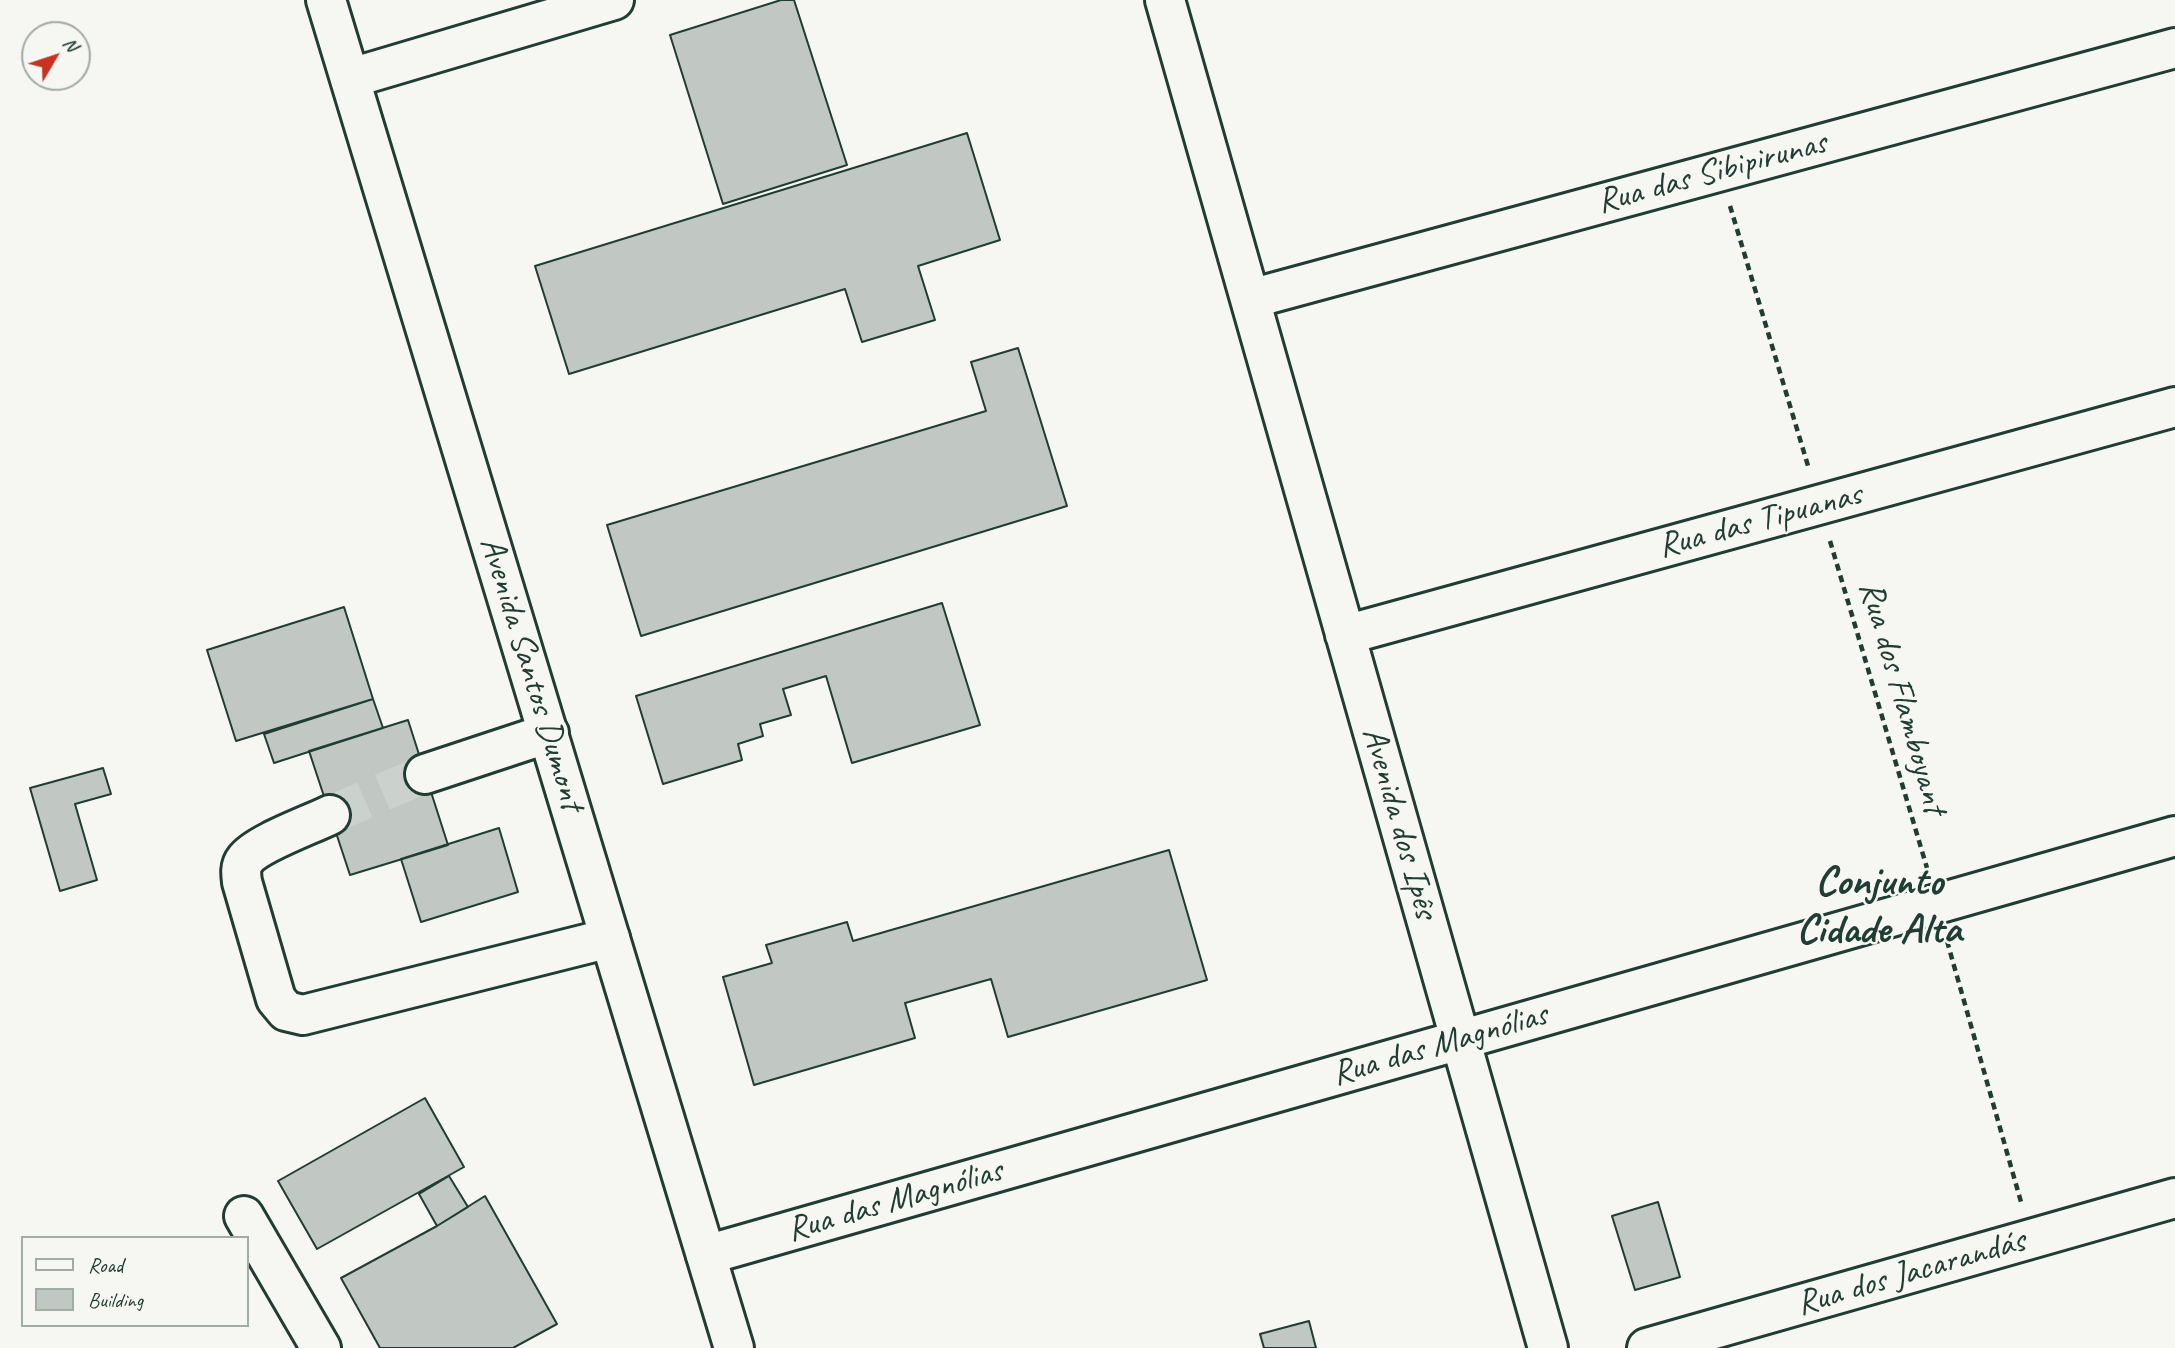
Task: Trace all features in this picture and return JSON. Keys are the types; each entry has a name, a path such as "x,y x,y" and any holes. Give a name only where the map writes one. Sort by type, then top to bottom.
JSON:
{"street":[{"name":"Avenida Santos Dumont","path":"327,0 734,1348"},
{"path":"351,78 614,0"},
{"name":"Avenida dos Ipês","path":"1165,0 1548,1348"},
{"name":"Rua das Sibipirunas","path":"1250,299 2175,48"},
{"name":"Rua das Tipuanas","path":"1345,635 2175,407"},
{"path":"425,774 549,733"},
{"path":"330,815 256,850 244,861 241,869 242,882 276,999 286,1011 303,1016 610,937"},
{"name":"Rua das Magnólias","path":"706,1255 2175,836"},
{"name":"Rua dos Jacarandás","path":"1647,1348 2175,1198"},
{"path":"244,1216 321,1348"}],"path":[{"name":"Rua dos Flamboyant","path":"1720,171 1937,904 2031,1239"}],"building":[{"path":"781,0 794,0 847,165 723,204 670,35"},
{"path":"967,133 1000,240 918,266 935,320 862,342 845,289 569,374 535,266"},
{"path":"1018,348 1067,506 641,636 607,525 986,411 971,362"},
{"path":"942,603 980,725 852,763 826,676 783,689 791,715 760,724 763,736 738,744 742,760 663,784 636,696"},
{"path":"344,607 373,699 236,741 207,650"},
{"path":"373,699 383,728 274,763 264,734"},
{"path":"408,720 448,845 350,875 309,751"},
{"path":"103,768 111,794 75,804 97,880 60,891 30,788"},
{"path":"499,828 518,892 421,922 401,859"},
{"path":"1169,850 1207,980 1008,1037 991,979 905,1003 915,1038 754,1085 723,977 772,963 766,945 847,922 853,941"},
{"path":"425,1098 464,1167 317,1249 278,1181"},
{"path":"449,1176 468,1207 437,1226 419,1194"},
{"path":"485,1196 557,1324 513,1348 380,1348 341,1278 437,1226"},
{"path":"1658,1202 1680,1277 1635,1290 1612,1216"},
{"path":"1309,1321 1316,1348 1264,1348 1260,1334"}],"tunnel":[{"path":"330,815 425,774"}],"district":[{"name":"Conjunto Cidade Alta","path":"1879,907"}]}
